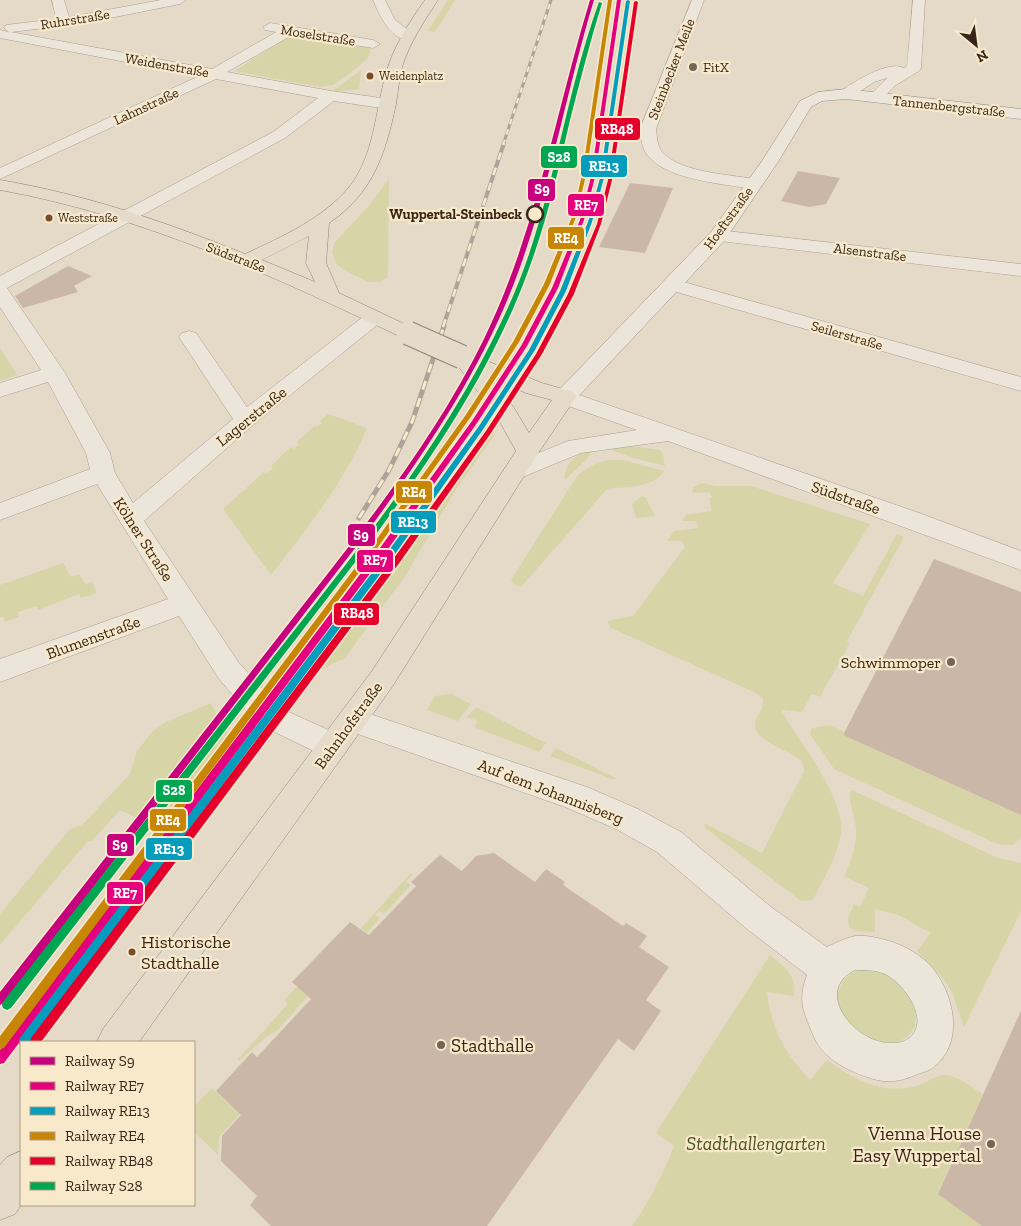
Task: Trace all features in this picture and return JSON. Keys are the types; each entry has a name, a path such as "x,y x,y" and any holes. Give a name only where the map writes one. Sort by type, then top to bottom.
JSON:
{"main road":[{"path":"247,260 276,246 320,220 351,194 366,174 372,161 388,104 391,83 407,36 432,0"},
{"name":"Südstraße","path":"0,185 30,190 128,217 247,260 515,380 565,397"},
{"path":"320,220 316,263 331,297"},
{"path":"462,357 500,405 522,461"},
{"name":"Bahnhofstraße","path":"117,1041 382,679 565,397"},
{"path":"0,1200 20,1172"}],"street":[{"path":"58,0 64,22"},
{"name":"Ruhrstraße","path":"0,29 64,22 180,0"},
{"path":"379,0 389,22 407,36"},
{"name":"Steinbecker Meile","path":"698,0 648,129 649,143 655,154 664,161 679,168 753,184"},
{"path":"876,97 891,82 914,68 919,0"},
{"name":"Moselstraße","path":"263,26 373,44"},
{"name":"Lahnstraße","path":"0,174 214,74 288,31"},
{"name":"Weidenstraße","path":"0,34 332,96 388,104"},
{"path":"846,94 869,79 896,72 914,61"},
{"name":"Weidenstraße","path":"332,96 361,92 391,83"},
{"name":"Hoeftstraße","path":"565,397 718,236 770,162 805,104 818,96 846,94 876,97"},
{"path":"0,284 279,135 332,96"},
{"name":"Tannenbergstraße","path":"876,97 1021,114"},
{"name":"Alsenstraße","path":"718,236 1021,270"},
{"name":"Seilerstraße","path":"673,285 1021,384"},
{"name":"Kölner Straße","path":"0,292 54,373 98,453 103,473 130,519 229,670 269,716 333,746"},
{"name":"Lagerstraße","path":"130,519 245,420 375,316"},
{"path":"189,337 245,420"},
{"path":"0,390 54,373"},
{"name":"Südstraße","path":"565,397 913,520 1021,561"},
{"name":"Südstraße","path":"522,461 576,446 627,438 670,435"},
{"path":"0,512 103,473"},
{"name":"Blumenstraße","path":"0,671 186,603"},
{"name":"Auf dem Johannisberg","path":"352,720 576,797 627,819 668,842 759,918 827,969"}],"green space":[{"path":"448,0 455,0 435,32 428,31"},
{"name":"Weidenplatz","path":"291,35 369,48 371,50 368,58 352,72 333,85 320,87 234,71"},
{"path":"361,70 359,89 331,92"},
{"path":"389,179 388,278 379,282 368,282 345,271 336,263 332,252 335,242 367,208"},
{"path":"0,348 17,375 0,381"},
{"path":"328,414 367,428 336,486 271,575 223,509 264,472 267,473 273,468 271,466 291,447 294,449 299,444 297,442 314,426 317,427 322,423 320,421"},
{"path":"489,418 495,424 493,437 453,494 406,575 345,658 318,671 304,669"},
{"path":"630,446 660,450 665,466 630,457 607,448"},
{"path":"593,450 586,460 566,479 564,478 568,466 573,459"},
{"path":"610,460 624,460 664,471 659,477 646,484 607,489 521,587 514,584 511,580 577,476 592,465"},
{"path":"702,483 716,486 751,486 870,524 833,583 863,596 897,534 904,537 847,641 850,643 820,697 812,694 802,712 781,710 829,787 840,819 841,833 837,850 813,900 801,901 705,828 704,823 762,853 804,771 802,761 766,741 756,730 755,724 763,699 754,692 611,628 607,621 633,616 685,547 682,541 667,541 674,531 698,528 696,521 682,521 686,515 712,511 709,498 712,497 709,492 692,492 693,488"},
{"path":"642,496 646,498 655,516 636,518 632,504"},
{"path":"63,563 71,577 79,574 86,584 92,582 97,593 81,598 79,594 38,610 37,606 18,612 19,617 5,622 3,617 0,618 0,585"},
{"path":"451,694 471,704 458,721 427,710 435,696"},
{"path":"211,703 237,755 238,766 236,777 230,789 204,824 188,842 120,810 92,841 88,841 0,945 0,914 69,830 83,824 130,774 137,751 153,731 166,722"},
{"path":"476,707 546,743 539,752 474,727 478,721 467,717"},
{"path":"830,725 844,731 843,735 1021,815 1021,838 1013,845 997,844 834,769 810,734 812,728"},
{"path":"556,748 617,779 612,779 550,756"},
{"path":"851,791 998,858 1021,863 1021,911 964,1027 952,992 943,978 917,951 931,933 898,915 875,909 875,932 857,931 849,927 848,919 854,904 860,907 869,888 844,876 856,842 856,825 850,799"},
{"path":"411,873 413,874 406,882 411,885 384,914 379,911 375,915 380,918 367,933 361,928"},
{"name":"Stadthallengarten","path":"770,955 789,972 794,988 794,996 767,992 772,1017 786,1050 810,1080 827,1060 860,1080 883,1087 907,1088 945,1075 960,1080 983,1094 938,1193 982,1226 632,1226 656,1187 674,1146 656,1133"},
{"path":"863,969 885,971 909,990 916,1012 915,1026 907,1037 895,1044 886,1045 860,1037 838,1010 837,994 842,982 851,973"},
{"path":"298,986 309,995 278,1030 266,1037 239,1061 238,1059 288,1004 284,1000"},
{"path":"212,1088 240,1114 219,1137 218,1155 195,1133 195,1105"}],"building":[{"path":"798,171 840,178 826,204 809,207 781,201"},
{"path":"630,183 673,188 645,253 599,247"},
{"path":"68,266 92,276 74,286 78,292 23,308 15,296"},
{"name":"Schwimmoper","path":"934,559 1021,592 1021,815 843,735"},
{"name":"Stadthalle","path":"494,853 535,882 546,869 565,882 563,885 623,926 626,923 647,936 639,947 669,967 646,1000 661,1011 634,1051 618,1039 487,1226 271,1226 250,1205 257,1196 221,1161 222,1136 241,1115 216,1091 252,1052 257,1057 311,999 292,982 350,922 369,935 416,886 411,882 440,855 462,871 476,856"},
{"name":"Vienna House Easy Wuppertal","path":"1021,1011 1021,1226 982,1226 938,1194"}],"railway":[{"path":"503,145 551,0"},
{"path":"443,327 504,143"},
{"path":"359,518 389,470 412,422 444,326"}],"rail line":[{"name":"S9","path":"0,1000 357,541 426,444 447,411 485,343 501,308 528,238 592,0"},
{"name":"RE4","path":"0,1044 376,545 468,417 516,342 547,284 574,217 584,175 610,0"},
{"name":"RE7","path":"0,1059 383,550 475,422 524,346 555,288 582,220 593,177 619,0"},
{"name":"RE13","path":"25,1041 390,555 482,427 532,350 563,291 590,222 602,178 628,1"},
{"name":"RB48","path":"36,1041 397,560 489,432 539,354 571,294 599,224 610,180 636,2"},
{"name":"S28","path":"7,1005 364,546 411,482 454,415 493,346 525,273 546,206 600,3"}],"place":[{"name":"FitX","path":"693,67"},
{"name":"Weidenplatz","path":"370,76"},
{"name":"Wuppertal-Steinbeck","path":"535,214"},
{"name":"Weststraße","path":"49,218"},
{"name":"Schwimmoper","path":"951,662"},
{"name":"Historische Stadthalle","path":"132,952"},
{"name":"Stadthalle","path":"441,1045"},
{"name":"Vienna House Easy Wuppertal","path":"991,1144"}]}
